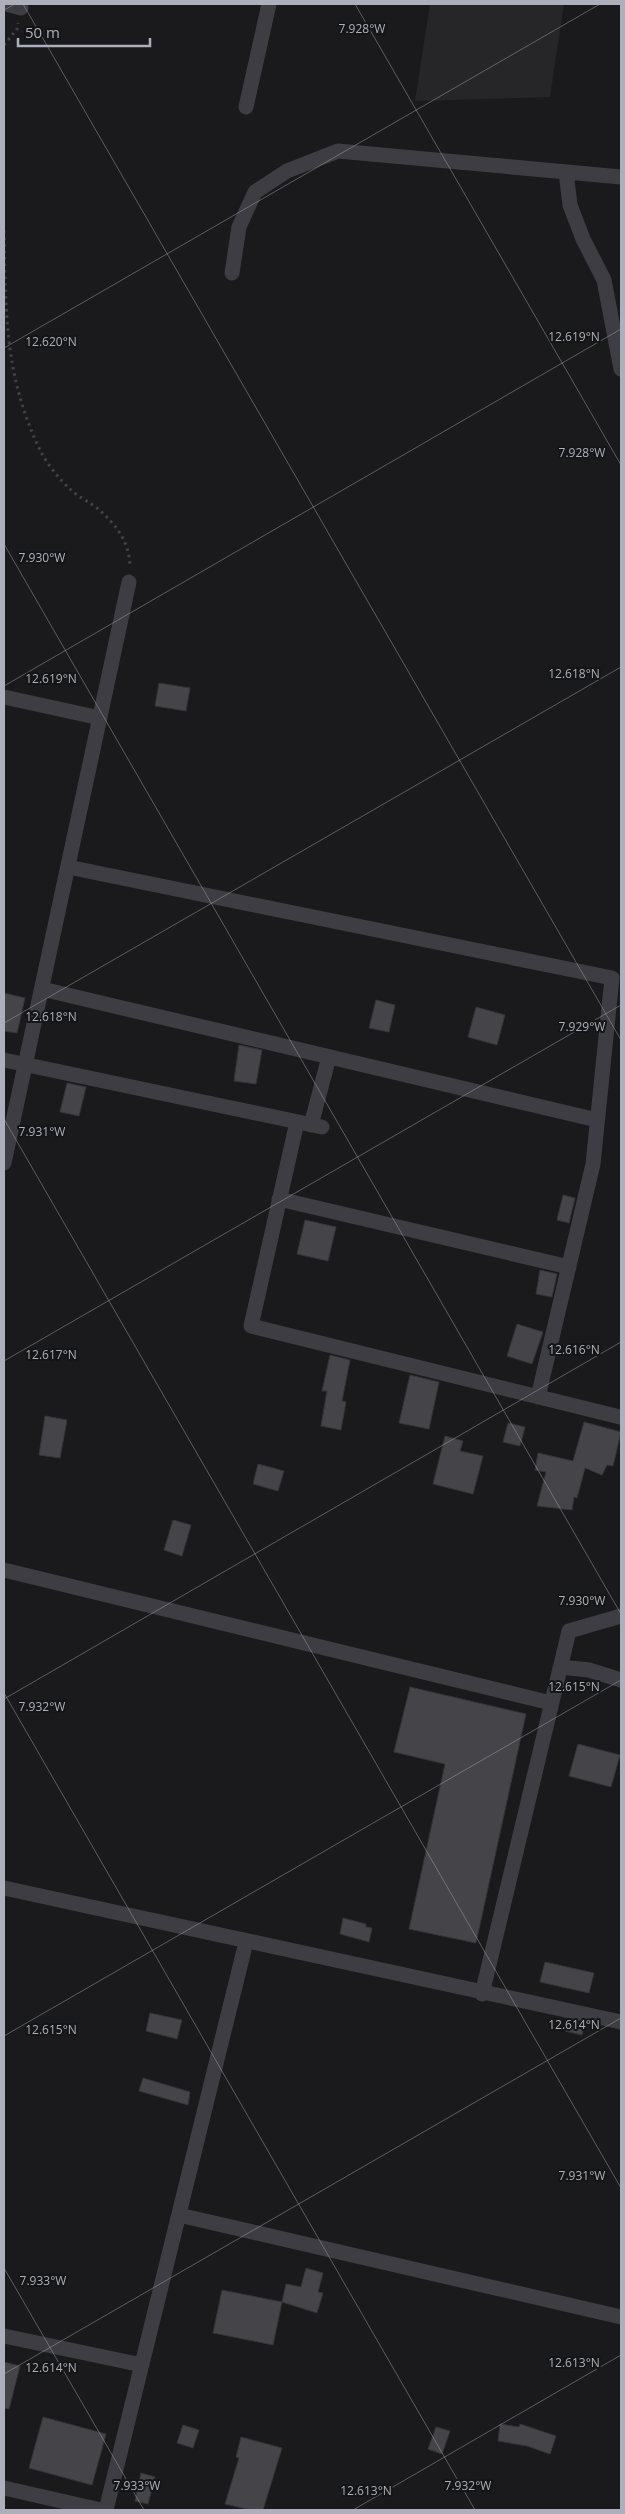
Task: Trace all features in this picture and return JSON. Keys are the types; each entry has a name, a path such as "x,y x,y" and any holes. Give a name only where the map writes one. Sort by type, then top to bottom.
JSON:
{"street":[{"path":"6,4 21,8"},
{"path":"246,107 269,4"},
{"path":"232,273 239,227 255,192 287,171 338,151 621,177"},
{"path":"566,172 570,205 583,239 604,280 616,316 621,369"},
{"path":"4,1163 130,582"},
{"path":"4,697 100,718"},
{"path":"68,867 612,978 593,1164 538,1397"},
{"path":"42,989 598,1120"},
{"path":"329,1057 310,1125 279,1199 251,1326 620,1417"},
{"path":"4,1060 310,1125"},
{"path":"279,1199 569,1267"},
{"path":"4,1570 552,1703"},
{"path":"482,1994 569,1630 621,1616"},
{"path":"560,1667 589,1670 621,1680"},
{"path":"4,1888 482,1994 621,2022"},
{"path":"106,2510 246,1942"},
{"path":"179,2214 621,2317"},
{"path":"4,2336 142,2365"},
{"path":"4,2488 102,2510"}],"path":[{"path":"4,231 6,336 15,384 40,452 70,489 98,509 121,533 130,554 130,582"}],"shaded area":[{"path":"430,4 564,4 550,97 415,101"}],"building":[{"path":"159,683 190,688 186,711 155,706"},
{"path":"4,993 25,998 17,1033 4,1031"},
{"path":"376,1000 395,1005 389,1032 369,1028"},
{"path":"476,1007 505,1015 497,1045 468,1037"},
{"path":"239,1045 262,1050 256,1084 234,1081"},
{"path":"67,1083 86,1087 79,1116 60,1112"},
{"path":"563,1195 575,1198 569,1223 557,1220"},
{"path":"305,1220 336,1227 328,1261 297,1254"},
{"path":"540,1270 557,1274 552,1297 536,1294"},
{"path":"517,1324 543,1332 532,1364 507,1356"},
{"path":"330,1355 350,1360 342,1401 346,1402 341,1430 321,1426 327,1391 322,1391"},
{"path":"410,1375 439,1382 429,1429 399,1423"},
{"path":"45,1416 67,1420 60,1458 39,1455"},
{"path":"584,1422 621,1432 613,1466 607,1465 602,1475 585,1468 577,1498 574,1497 572,1510 537,1506 546,1472 535,1470 538,1453 573,1461"},
{"path":"508,1423 525,1427 520,1446 503,1442"},
{"path":"445,1436 463,1441 460,1451 483,1456 473,1494 433,1484"},
{"path":"258,1464 284,1471 278,1491 253,1484"},
{"path":"173,1520 191,1525 182,1556 164,1550"},
{"path":"410,1687 526,1714 476,1943 409,1929 445,1764 394,1752"},
{"path":"578,1744 620,1755 611,1787 569,1776"},
{"path":"343,1918 366,1924 366,1927 372,1928 369,1942 340,1934"},
{"path":"545,1962 594,1973 589,1993 540,1982"},
{"path":"150,2013 182,2020 177,2039 146,2031"},
{"path":"568,2020 585,2024 582,2035 565,2031"},
{"path":"143,2078 190,2092 188,2105 139,2091"},
{"path":"306,2268 323,2273 318,2292 323,2293 317,2313 282,2302 286,2284 301,2287"},
{"path":"222,2290 282,2302 273,2345 213,2333"},
{"path":"4,2362 20,2366 9,2409 4,2408"},
{"path":"43,2417 106,2434 92,2485 29,2468"},
{"path":"500,2424 519,2427 520,2424 556,2436 550,2454 527,2446 498,2441"},
{"path":"183,2425 199,2430 193,2448 177,2443"},
{"path":"436,2427 450,2431 442,2454 428,2449"},
{"path":"241,2437 282,2448 263,2510 251,2510 225,2504 239,2458 236,2457"},
{"path":"141,2473 155,2477 148,2504 135,2501"}]}
